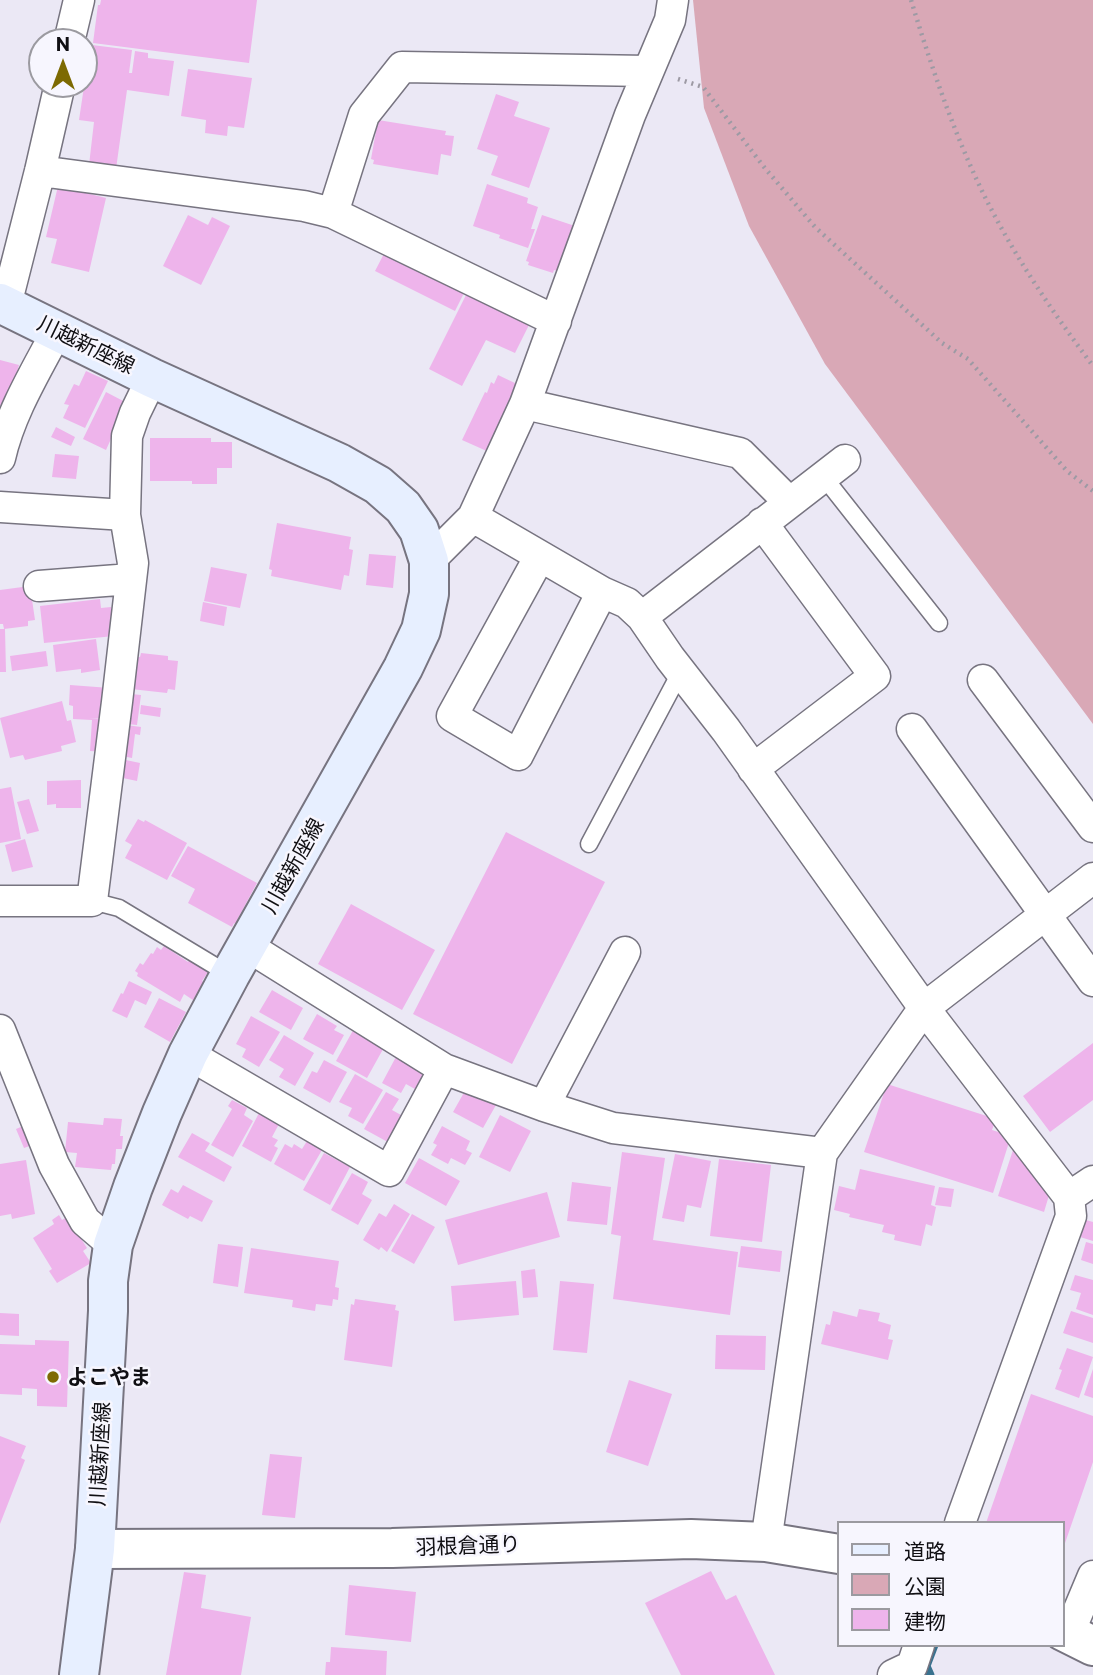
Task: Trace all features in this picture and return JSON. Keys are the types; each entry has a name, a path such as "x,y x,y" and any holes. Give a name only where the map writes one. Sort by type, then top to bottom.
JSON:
{"main road":[{"name":"川越新座線","path":"3,304 378,485 403,507 419,530 429,561 429,594 421,630 403,668 188,1054 147,1150 113,1245 108,1281 95,1549 79,1675"}],"street":[{"path":"72,28 79,0"},
{"path":"429,561 473,517 525,404 630,115 670,20 673,0"},
{"path":"333,213 364,115 402,67 648,71"},
{"path":"3,304 40,172 57,98"},
{"path":"40,172 304,206 333,213 556,321"},
{"path":"0,458 18,407 57,331"},
{"path":"0,901 92,901 133,563 125,515 127,436 152,378"},
{"path":"525,404 740,453 789,502"},
{"path":"642,617 834,468"},
{"path":"0,507 125,515"},
{"path":"473,517 627,603 642,617 924,1008 1081,1189 961,1521"},
{"path":"753,769 874,676 761,523"},
{"path":"540,556 452,716 518,755 603,592"},
{"path":"39,586 131,579"},
{"path":"983,680 1093,827"},
{"path":"912,729 1093,981"},
{"path":"766,1542 822,1153 924,1008 1093,878"},
{"path":"544,1107 625,952"},
{"path":"239,961 444,1069 544,1107 613,1128 822,1153"},
{"path":"0,1030 54,1166 85,1221 113,1245"},
{"path":"188,1054 388,1171 444,1069"},
{"name":"羽根倉通り","path":"95,1549 392,1548 691,1539 766,1542 838,1554"},
{"path":"1075,1637 1093,1576"}],"lane":[{"path":"834,468 939,623"},
{"path":"589,844 681,671"},
{"path":"92,901 119,908 239,961"}],"path":[{"path":"911,0 949,114 975,177 1052,311 1093,366"},
{"path":"648,71 703,87 764,167 815,227 942,342 968,359 1068,471 1093,491"}],"green space":[{"path":"693,0 1093,0 1093,724 825,364 749,226 704,108"}],"building":[{"path":"101,0 257,0 249,63 98,44 98,28 95,28"},
{"path":"98,46 132,50 129,73 132,73 135,51 148,53 148,58 174,61 169,96 127,90 116,169 89,165 94,122 79,120 82,98 98,98"},
{"path":"188,69 252,78 244,128 228,126 227,136 205,133 206,120 181,116"},
{"path":"496,94 519,102 514,116 550,128 529,188 491,175 498,156 477,149"},
{"path":"378,120 446,131 445,135 454,136 451,156 441,154 438,175 373,164 374,160 371,159"},
{"path":"487,184 528,198 527,203 538,207 531,229 535,229 528,248 473,226"},
{"path":"58,186 106,198 89,272 51,263 57,239 46,237"},
{"path":"188,215 208,225 212,217 230,226 201,285 163,266"},
{"path":"542,215 575,226 571,249 565,247 557,271 554,270 553,273 528,265 529,262 526,261"},
{"path":"387,248 467,287 455,311 375,271"},
{"path":"469,289 531,321 515,353 486,340 462,386 429,369"},
{"path":"0,360 19,365 7,407 0,405"},
{"path":"86,371 108,381 85,428 63,418 69,405 64,404 74,384 79,386"},
{"path":"498,375 519,385 489,452 462,440 485,392 487,393 491,382 494,384"},
{"path":"106,392 127,403 106,450 83,439"},
{"path":"56,427 75,437 71,446 51,437"},
{"path":"150,438 211,438 211,442 232,442 232,468 217,468 217,484 150,481"},
{"path":"55,454 79,456 76,479 52,477"},
{"path":"277,523 351,537 349,549 353,550 349,576 344,575 341,590 271,576 272,570 269,569"},
{"path":"369,554 396,556 393,588 366,585"},
{"path":"211,567 247,574 240,608 204,601"},
{"path":"30,586 35,620 28,621 28,626 4,629 3,624 0,624 0,590"},
{"path":"100,599 101,608 111,607 114,636 44,643 40,606"},
{"path":"203,602 227,607 224,626 200,621"},
{"path":"0,629 5,629 6,672 0,672"},
{"path":"96,639 100,670 81,673 81,669 56,672 53,645"},
{"path":"46,651 48,666 12,671 10,656"},
{"path":"141,653 168,656 168,660 178,661 175,690 168,689 167,693 131,689 136,657 140,657"},
{"path":"70,685 110,688 108,718 89,718 110,719 107,752 90,751 92,720 73,719 73,706 69,705"},
{"path":"131,694 141,695 137,725 127,724"},
{"path":"62,701 67,721 71,720 76,742 61,746 62,751 25,760 23,755 10,758 0,718"},
{"path":"141,705 161,708 160,717 140,714"},
{"path":"126,725 141,727 140,735 135,734 132,758 122,756"},
{"path":"121,759 140,763 137,781 118,777"},
{"path":"81,780 81,808 56,808 56,804 47,805 47,781"},
{"path":"11,787 21,839 0,843 0,789"},
{"path":"29,799 39,831 27,834 17,802"},
{"path":"138,819 144,822 145,820 187,843 167,880 125,858 132,845 125,841"},
{"path":"506,832 605,882 512,1064 413,1014"},
{"path":"25,839 33,867 12,872 5,845"},
{"path":"188,846 257,883 232,927 188,903 195,889 171,876"},
{"path":"351,904 435,950 402,1010 318,964"},
{"path":"164,946 208,972 193,1000 184,994 180,1002 137,976 135,971 140,963 143,965 157,947 161,950"},
{"path":"129,981 152,992 146,1005 135,1000 127,1018 112,1011"},
{"path":"272,990 303,1008 291,1030 259,1012"},
{"path":"159,998 186,1012 170,1042 144,1027"},
{"path":"317,1014 337,1026 334,1030 344,1035 333,1055 303,1039"},
{"path":"251,1016 280,1032 259,1067 242,1057 246,1049 236,1044"},
{"path":"356,1025 387,1042 367,1078 336,1061"},
{"path":"284,1035 314,1053 295,1086 279,1077 284,1069 269,1060"},
{"path":"1093,1043 1093,1100 1050,1132 1023,1096"},
{"path":"397,1055 432,1074 422,1093 406,1084 401,1093 382,1083"},
{"path":"324,1060 347,1072 330,1103 303,1088 312,1071 317,1073"},
{"path":"355,1074 383,1090 363,1124 348,1116 352,1108 339,1102"},
{"path":"887,1084 996,1119 992,1130 1011,1136 993,1193 864,1152"},
{"path":"466,1089 496,1105 483,1128 453,1112"},
{"path":"386,1092 399,1099 392,1110 410,1120 395,1146 364,1129"},
{"path":"232,1100 247,1108 244,1115 253,1121 233,1157 211,1145 232,1109 228,1106"},
{"path":"259,1113 279,1124 272,1137 278,1140 274,1146 278,1148 271,1162 242,1146"},
{"path":"500,1115 531,1131 510,1172 479,1157"},
{"path":"104,1118 122,1119 122,1149 116,1149 115,1164 112,1164 111,1170 75,1167 77,1153 65,1152 68,1122 103,1125"},
{"path":"28,1124 35,1144 24,1148 16,1129"},
{"path":"442,1126 470,1141 466,1150 472,1153 465,1165 451,1158 448,1164 431,1155 437,1145 433,1143"},
{"path":"192,1133 210,1143 205,1151 232,1167 224,1182 178,1157"},
{"path":"307,1141 322,1150 304,1181 274,1164 285,1144 292,1148 294,1144 302,1149"},
{"path":"1013,1150 1021,1152 1050,1192 1044,1212 998,1196"},
{"path":"622,1152 665,1158 653,1240 738,1252 730,1315 613,1299 621,1236 611,1234"},
{"path":"324,1153 350,1167 330,1205 303,1190"},
{"path":"675,1154 711,1161 701,1208 687,1205 684,1222 662,1218"},
{"path":"419,1158 460,1181 446,1206 405,1183"},
{"path":"719,1159 771,1165 762,1242 710,1236"},
{"path":"26,1160 35,1214 12,1219 11,1214 0,1216 0,1164"},
{"path":"860,1169 935,1186 931,1205 936,1207 932,1226 926,1224 921,1246 894,1240 895,1235 882,1232 884,1225 849,1217 850,1214 834,1210 839,1186 855,1190"},
{"path":"352,1173 368,1182 362,1194 372,1200 358,1225 331,1210"},
{"path":"572,1182 611,1187 607,1225 567,1221"},
{"path":"183,1185 213,1201 202,1222 190,1216 188,1219 162,1205 171,1189 178,1193"},
{"path":"939,1187 954,1189 951,1207 935,1205"},
{"path":"547,1192 560,1237 458,1265 445,1220"},
{"path":"394,1204 410,1214 387,1252 363,1240 379,1213 386,1217"},
{"path":"412,1214 435,1227 414,1264 391,1251"},
{"path":"59,1215 62,1220 67,1217 87,1248 83,1251 91,1263 57,1283 49,1271 52,1269 33,1238 54,1224 52,1220"},
{"path":"1086,1220 1093,1222 1093,1241 1080,1237"},
{"path":"1086,1242 1093,1244 1093,1264 1081,1260"},
{"path":"218,1244 243,1247 238,1287 213,1283"},
{"path":"741,1246 782,1251 780,1272 738,1267"},
{"path":"251,1248 339,1261 335,1287 339,1288 338,1300 333,1299 332,1306 316,1304 315,1311 292,1307 293,1300 244,1293"},
{"path":"535,1269 538,1297 523,1298 521,1271"},
{"path":"1075,1275 1093,1280 1093,1315 1076,1309 1081,1293 1070,1290"},
{"path":"516,1281 519,1315 454,1321 451,1286"},
{"path":"560,1281 594,1284 587,1353 553,1350"},
{"path":"355,1299 396,1305 395,1310 399,1311 392,1367 344,1360 351,1304 354,1305"},
{"path":"859,1309 880,1313 878,1321 891,1325 888,1339 893,1340 888,1360 821,1344 826,1324 830,1325 833,1311 857,1317"},
{"path":"1071,1311 1093,1318 1093,1343 1063,1333"},
{"path":"0,1313 19,1314 19,1336 0,1335"},
{"path":"716,1335 766,1336 765,1370 715,1369"},
{"path":"35,1340 69,1341 67,1407 37,1406 37,1389 22,1388 22,1395 0,1394 0,1344 35,1345"},
{"path":"1067,1348 1093,1357 1079,1398 1055,1389"},
{"path":"1093,1369 1093,1398 1084,1395"},
{"path":"629,1380 672,1394 648,1466 606,1452"},
{"path":"1031,1394 1093,1416 1093,1462 1065,1543 1065,1521 987,1521"},
{"path":"0,1436 26,1446 21,1458 25,1460 0,1524"},
{"path":"270,1454 302,1457 295,1518 262,1515"},
{"path":"711,1571 726,1600 736,1595 775,1675 681,1675 645,1603"},
{"path":"184,1572 206,1575 201,1608 251,1617 241,1675 166,1675"},
{"path":"349,1585 416,1592 411,1642 345,1635"},
{"path":"331,1647 387,1651 386,1675 325,1675 326,1662 330,1662"}],"waterway":[{"path":"930,1675 926,1666 933,1647"}],"place":[{"name":"よこやま","path":"53,1377"}]}
